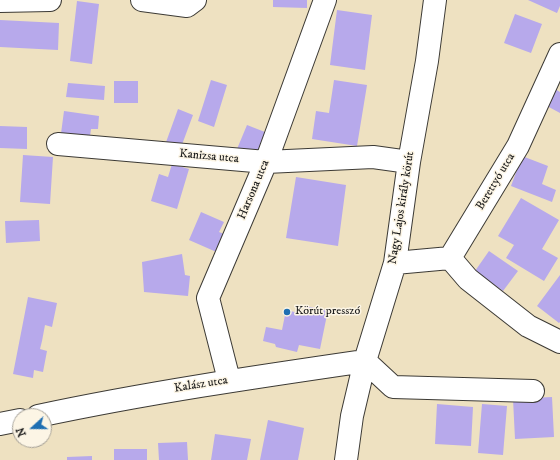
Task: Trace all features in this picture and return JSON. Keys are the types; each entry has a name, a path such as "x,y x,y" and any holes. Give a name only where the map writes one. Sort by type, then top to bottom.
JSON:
{"street":[{"path":"0,1 50,0"},
{"path":"142,0 186,6 195,0"},
{"name":"Harsona utca","path":"229,380 208,298 266,162 325,0"},
{"name":"Nagy Lajos király körút","path":"346,460 352,416 365,361 395,263 409,162 427,61 435,0"},
{"name":"Berettyó utca","path":"450,258 518,146 560,54"},
{"name":"Kanizsa utca","path":"58,144 266,162 373,157 409,162"},
{"path":"395,263 450,258 468,279 528,326 560,342"},
{"path":"365,361 393,388 533,391"},
{"name":"Kalász utca","path":"52,413 229,380 365,361"},
{"path":"0,424 12,422"}],"building":[{"path":"273,0 307,0 307,8 273,7"},
{"path":"528,0 560,0 560,6 557,13"},
{"path":"77,1 99,4 92,64 70,61"},
{"path":"337,10 372,15 365,70 330,65"},
{"path":"515,14 542,24 531,53 504,43"},
{"path":"0,20 59,23 58,50 0,47"},
{"path":"211,80 227,85 214,127 198,121"},
{"path":"334,80 367,85 357,146 312,139 316,111 329,113"},
{"path":"114,81 138,81 138,103 114,103"},
{"path":"68,83 105,86 104,100 66,97"},
{"path":"555,89 560,92 560,113 547,106"},
{"path":"178,109 193,115 180,150 165,145"},
{"path":"64,111 99,116 98,129 91,129 89,144 60,141"},
{"path":"247,125 270,134 261,158 237,149"},
{"path":"0,126 27,127 27,149 0,148"},
{"path":"23,155 53,157 50,204 20,202"},
{"path":"522,156 548,166 542,184 556,190 552,202 511,186"},
{"path":"172,164 189,169 177,209 151,201 159,174 168,177"},
{"path":"296,177 346,185 338,246 286,238"},
{"path":"521,198 559,220 542,249 558,258 544,281 506,258 514,245 498,236"},
{"path":"201,212 224,222 219,232 229,236 221,254 189,240"},
{"path":"39,220 40,241 6,243 5,221"},
{"path":"489,251 518,271 503,291 475,271"},
{"path":"182,254 185,275 190,276 188,296 144,292 142,262"},
{"path":"560,275 560,322 559,323 537,306"},
{"path":"28,297 57,303 52,327 45,325 40,349 47,351 43,372 34,370 33,378 13,374"},
{"path":"305,306 328,310 320,349 299,345 297,352 276,347 275,344 263,341 266,327 282,330 286,310 303,314"},
{"path":"552,397 554,437 515,439 513,399"},
{"path":"437,404 473,407 471,446 435,444"},
{"path":"482,404 507,406 503,455 478,453"},
{"path":"268,420 304,428 298,460 260,460"},
{"path":"215,434 251,439 247,460 211,460"},
{"path":"187,442 188,460 159,460 158,443"},
{"path":"114,449 147,449 147,460 114,460"},
{"path":"92,456 92,460 67,460 67,457"}],"place":[{"name":"Körút presszó","path":"287,312"}]}
